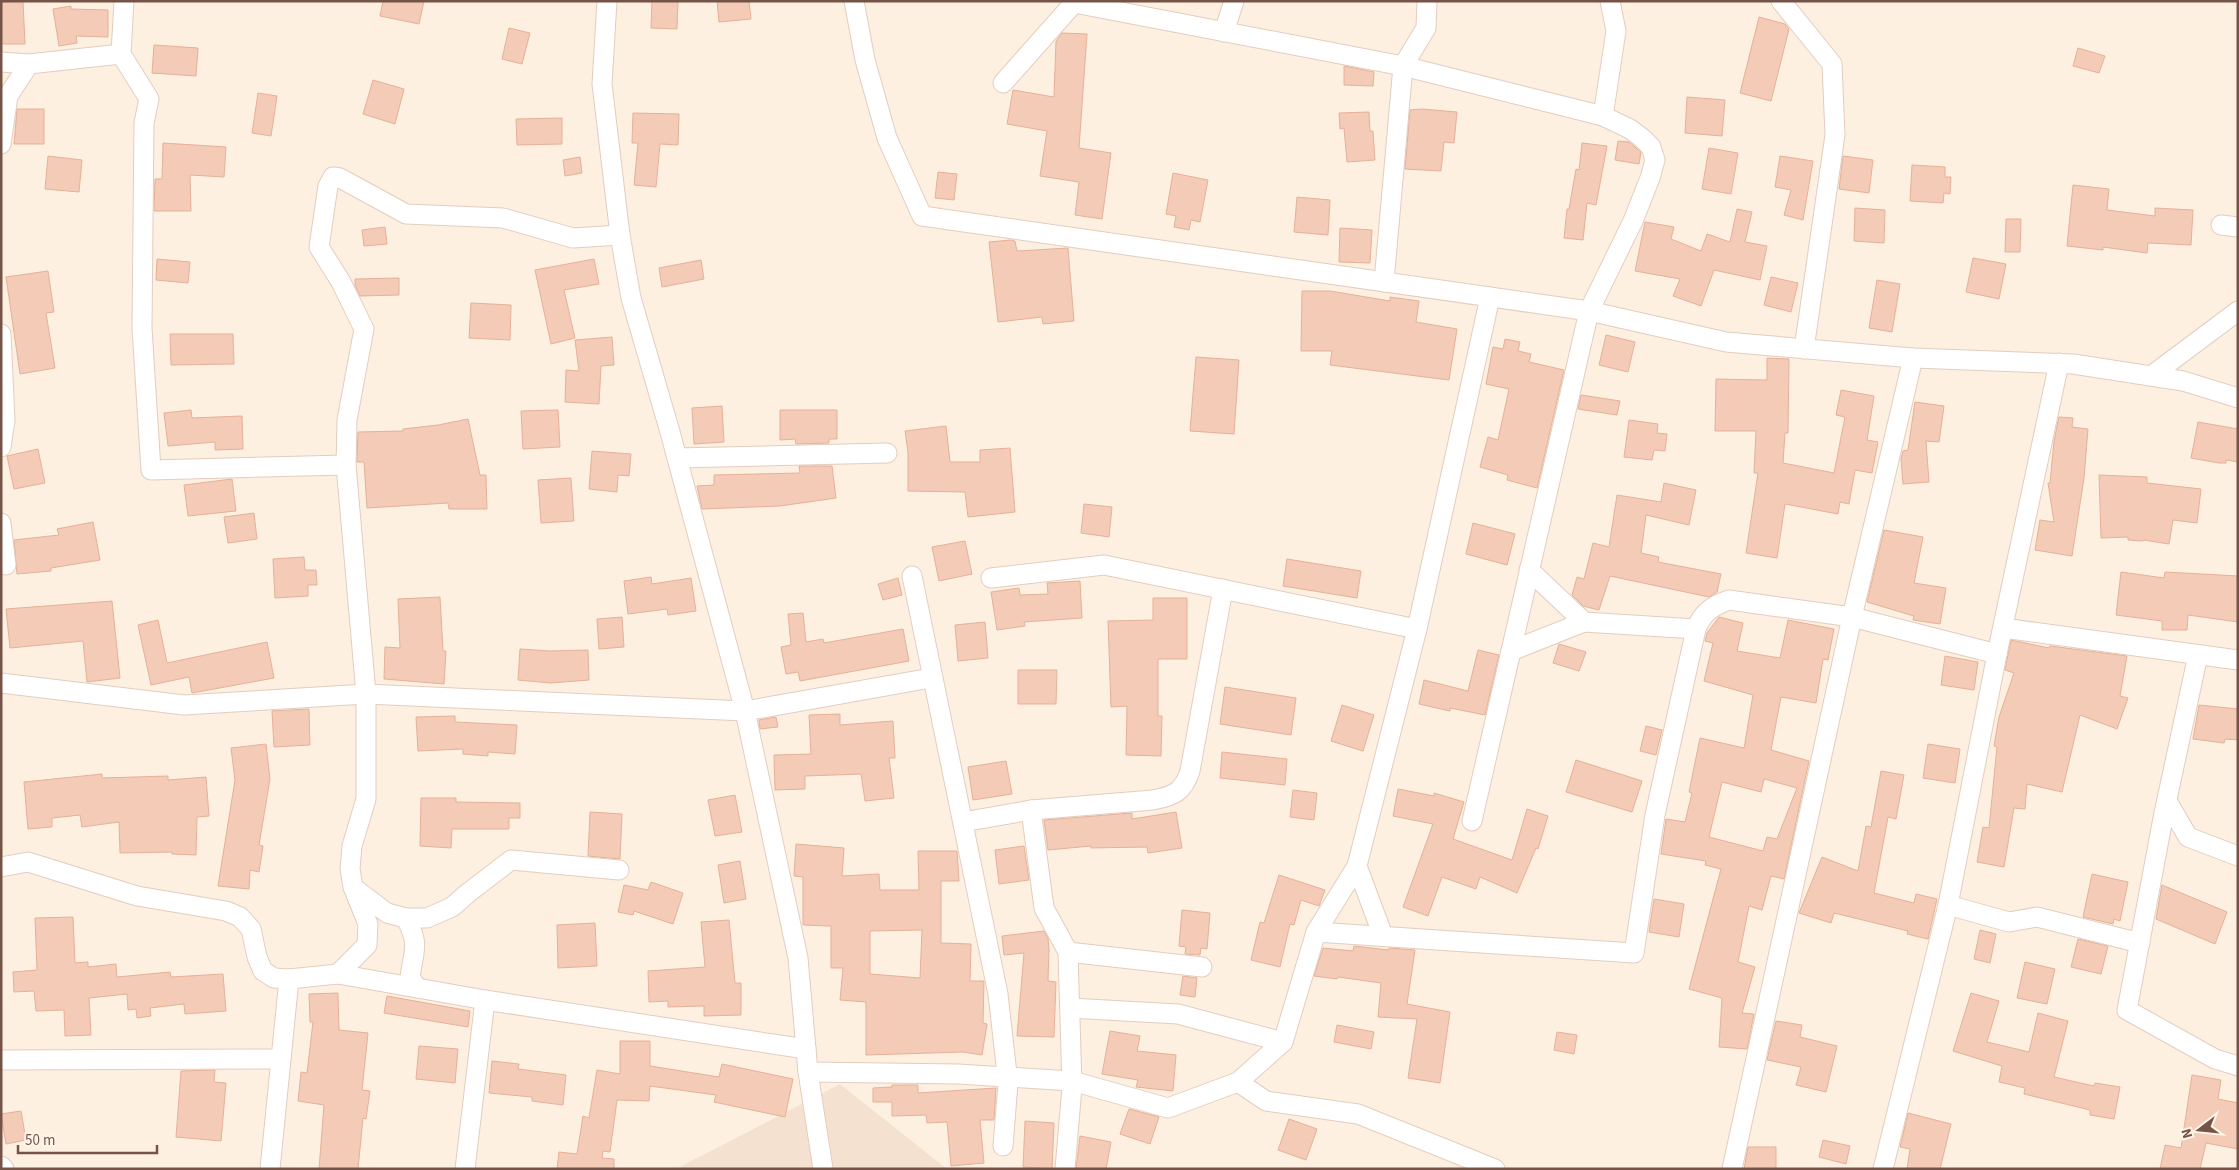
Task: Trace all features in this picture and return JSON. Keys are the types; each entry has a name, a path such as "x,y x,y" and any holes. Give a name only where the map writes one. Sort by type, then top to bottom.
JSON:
{"street":[{"path":"124,1 121,54 148,99 144,123 142,328 151,470 346,466"},
{"path":"607,1 602,84 620,235 631,298 677,458 745,711 798,958 808,1072 823,1169"},
{"path":"854,1 865,60 887,138 922,216 1589,311 1726,342 1913,358 2059,363 2183,381 2238,398"},
{"path":"1224,32 1234,1"},
{"path":"1384,282 1403,66 1426,28 1427,1"},
{"path":"1603,116 1616,31 1610,1"},
{"path":"1781,1 1832,64 1836,135 1804,349"},
{"path":"1003,83 1073,2 1403,66 1603,116 1630,129 1651,147 1655,160 1650,178 1633,221 1589,311 1472,821"},
{"path":"1,62 29,64 121,54"},
{"path":"1,144 8,96 29,64"},
{"path":"338,974 367,945 368,924 353,887 350,869 352,846 366,799 366,694 346,466 348,420 364,329 341,282 319,247 328,186 333,177 340,178 406,214 503,218 573,238 620,235"},
{"path":"808,1072 1008,1077 1072,1081 1168,1108 1238,1082 1282,1042 1316,932 1357,866 1417,629 1490,297"},
{"path":"2151,376 2238,312"},
{"path":"1,334 5,420 1,447"},
{"path":"1732,1169 1852,617 1913,358"},
{"path":"1883,1169 1948,905 2002,628 2059,363"},
{"path":"677,458 886,452"},
{"path":"1,522 6,565"},
{"path":"991,578 1104,565 1417,629"},
{"path":"1530,570 1584,622"},
{"path":"912,576 931,678 998,994 1008,1077 1003,1146"},
{"path":"963,822 1031,810 1153,800 1169,797 1181,790 1190,770 1223,589"},
{"path":"1316,932 1634,954 1655,815 1696,629 1701,616 1712,606 1729,600 1852,617 1997,654"},
{"path":"1511,651 1584,622 1696,629"},
{"path":"2002,628 2238,660"},
{"path":"2198,655 2167,801 2128,1010 2215,1059 2238,1066"},
{"path":"1,683 184,705 366,694 745,711 931,678"},
{"path":"2167,801 2188,837 2238,856"},
{"path":"1031,810 1044,908 1068,952 1072,1081 1065,1169"},
{"path":"353,887 388,913 406,918 427,918 452,907 511,860 619,870"},
{"path":"1,867 28,862 136,896 226,911 240,917 251,929 257,958 264,971 274,978 288,979 338,974 485,1000 806,1049"},
{"path":"1357,866 1383,936"},
{"path":"1948,905 2009,922 2037,916 2140,943"},
{"path":"406,918 414,933 416,946 410,977 417,988"},
{"path":"1068,952 1202,966"},
{"path":"270,1169 288,979"},
{"path":"465,1169 485,1000"},
{"path":"1070,1008 1178,1014 1282,1042"},
{"path":"1,1060 281,1059"},
{"path":"1238,1082 1266,1101 1358,1114 1495,1169"},
{"path":"1,1166 4,1169"}],"shaded area":[{"path":"840,1084 947,1169 676,1169"}],"building":[{"path":"23,1 25,44 1,44 1,2"},
{"path":"383,1 424,1 419,24 380,16"},
{"path":"652,1 678,1 677,29 651,28"},
{"path":"717,1 749,1 751,19 719,22"},
{"path":"71,6 71,9 108,10 108,37 76,36 77,43 59,46 53,9"},
{"path":"1759,17 1785,24 1789,29 1771,101 1740,93"},
{"path":"509,28 530,33 522,64 502,59"},
{"path":"1062,33 1087,34 1079,148 1111,153 1102,219 1075,215 1079,182 1040,176 1047,131 1007,124 1013,90 1054,97 1056,41"},
{"path":"154,45 198,48 196,76 152,73"},
{"path":"2078,48 2105,56 2099,73 2073,66"},
{"path":"1344,66 1374,72 1373,86 1344,85"},
{"path":"373,80 404,89 395,124 363,114"},
{"path":"258,93 277,96 271,136 252,133"},
{"path":"1687,97 1725,100 1722,136 1685,133"},
{"path":"17,109 44,109 44,144 14,144"},
{"path":"1422,109 1457,112 1454,143 1444,142 1441,171 1405,169 1410,110"},
{"path":"1369,112 1370,131 1373,131 1375,160 1347,162 1344,128 1340,129 1339,113"},
{"path":"633,113 679,114 678,145 660,144 656,187 634,185 638,143 632,143"},
{"path":"562,118 562,144 517,145 516,119"},
{"path":"1618,141 1629,142 1641,152 1639,164 1615,160"},
{"path":"163,143 226,147 224,177 190,175 191,211 154,211 155,179 162,179"},
{"path":"1582,143 1607,146 1596,205 1587,203 1583,240 1564,238 1567,209 1569,209 1576,169 1579,170"},
{"path":"1709,148 1738,153 1731,194 1702,189"},
{"path":"48,156 82,160 79,192 45,189"},
{"path":"1780,156 1813,161 1803,220 1784,215 1791,190 1775,187"},
{"path":"1843,156 1873,160 1869,193 1839,189"},
{"path":"580,157 582,173 565,176 563,160"},
{"path":"1912,165 1945,167 1945,177 1951,177 1950,194 1944,193 1943,203 1910,201"},
{"path":"938,172 957,174 954,200 935,198"},
{"path":"1173,173 1208,180 1200,222 1191,220 1189,230 1174,227 1176,216 1166,214"},
{"path":"2073,185 2109,189 2107,210 2155,216 2155,208 2193,210 2191,245 2148,243 2147,253 2103,247 2103,250 2067,246"},
{"path":"1297,197 1330,200 1328,235 1294,232"},
{"path":"1855,208 1885,210 1884,243 1854,241"},
{"path":"1737,209 1752,212 1745,242 1767,246 1760,280 1714,270 1701,306 1673,296 1680,279 1635,271 1645,222 1674,227 1671,239 1701,251 1707,234 1730,242"},
{"path":"2006,219 2021,219 2020,252 2005,252"},
{"path":"385,227 387,244 364,246 362,230"},
{"path":"1340,228 1372,230 1370,263 1339,262"},
{"path":"1015,241 1017,251 1068,248 1074,321 1043,324 1042,317 998,322 989,242"},
{"path":"1973,258 2006,264 1999,299 1966,292"},
{"path":"157,259 190,262 188,283 156,280"},
{"path":"594,259 599,284 564,290 575,338 551,344 535,270"},
{"path":"701,260 704,279 662,287 659,268"},
{"path":"48,271 54,312 46,313 55,368 20,374 6,277"},
{"path":"1771,277 1798,283 1791,312 1764,305"},
{"path":"399,278 399,295 360,296 355,285 355,279"},
{"path":"1877,280 1900,284 1892,332 1869,328"},
{"path":"1302,291 1330,291 1390,301 1390,297 1419,301 1416,322 1457,329 1449,380 1330,365 1332,351 1301,351"},
{"path":"471,303 511,305 510,340 469,338"},
{"path":"170,334 233,334 234,364 171,365"},
{"path":"1606,335 1635,342 1628,372 1599,365"},
{"path":"612,337 614,365 601,366 599,404 565,402 566,370 579,371 575,340"},
{"path":"1505,339 1520,342 1518,351 1531,354 1529,362 1564,370 1537,488 1507,480 1508,475 1480,467 1488,437 1498,440 1509,389 1486,384 1493,347 1503,349"},
{"path":"1196,357 1239,360 1234,434 1190,431"},
{"path":"1767,358 1789,359 1788,433 1785,433 1783,463 1834,473 1845,417 1836,415 1841,390 1874,396 1867,440 1878,442 1872,473 1855,470 1849,504 1840,502 1838,514 1785,504 1777,558 1746,553 1758,473 1754,473 1756,431 1715,431 1716,379 1767,380"},
{"path":"1581,395 1620,401 1617,415 1578,409"},
{"path":"1915,402 1944,406 1939,442 1926,441 1929,482 1903,484 1901,458 1903,451 1908,450"},
{"path":"722,406 724,442 694,444 692,408"},
{"path":"191,410 192,418 242,416 243,449 215,450 215,442 168,446 164,413"},
{"path":"558,410 560,447 523,449 521,411"},
{"path":"780,410 837,410 837,439 829,439 829,443 796,444 795,439 780,440"},
{"path":"2059,417 2073,418 2072,427 2088,429 2084,478 2072,556 2035,550 2040,520 2054,522 2048,483 2050,483 2054,441"},
{"path":"468,419 480,475 486,475 487,509 449,509 448,503 367,508 364,462 357,462 358,432 403,431 403,429"},
{"path":"1629,420 1658,424 1657,433 1667,434 1665,451 1654,450 1652,460 1624,457"},
{"path":"2198,422 2238,429 2238,462 2226,460 2226,463 2219,463 2191,458"},
{"path":"946,426 950,462 980,462 980,450 1010,448 1015,512 968,517 965,492 908,491 908,452 905,431"},
{"path":"38,449 45,483 14,489 7,456"},
{"path":"592,451 631,454 629,476 618,475 617,492 589,489"},
{"path":"799,466 832,466 836,498 780,506 702,509 697,486 714,485 714,475 800,473"},
{"path":"2099,475 2147,477 2147,483 2201,489 2197,523 2173,520 2169,544 2144,540 2128,540 2128,537 2101,538"},
{"path":"571,478 574,521 541,523 538,480"},
{"path":"232,479 236,511 188,516 184,485"},
{"path":"1664,483 1696,490 1689,525 1646,515 1641,553 1659,557 1658,562 1721,574 1717,592 1709,597 1610,576 1599,610 1583,606 1572,595 1577,577 1584,579 1593,543 1609,547 1617,495 1661,502"},
{"path":"1084,504 1112,507 1109,537 1081,533"},
{"path":"254,513 257,539 228,543 224,517"},
{"path":"93,522 100,560 51,568 51,571 17,574 14,540 59,535 57,529"},
{"path":"1473,523 1515,534 1507,565 1466,554"},
{"path":"1884,530 1923,537 1914,583 1946,588 1940,624 1913,620 1914,616 1867,602"},
{"path":"965,541 972,574 939,581 932,547"},
{"path":"304,557 305,570 316,570 317,585 308,585 308,596 275,598 273,559"},
{"path":"1287,559 1361,571 1357,598 1283,586"},
{"path":"2121,572 2164,578 2165,572 2238,576 2238,622 2188,615 2187,630 2162,630 2162,621 2116,615"},
{"path":"651,577 652,584 691,578 696,611 668,615 667,609 628,614 624,581"},
{"path":"898,578 902,595 883,600 878,584"},
{"path":"1080,581 1082,618 1024,622 1025,626 997,630 991,592 1019,588 1020,595 1048,594 1047,583"},
{"path":"440,597 443,651 446,651 444,684 384,679 385,647 400,648 398,599"},
{"path":"1153,598 1187,598 1187,659 1158,659 1158,716 1162,716 1161,756 1126,755 1127,706 1111,707 1108,621 1153,620"},
{"path":"112,601 120,678 87,682 83,641 10,648 6,609"},
{"path":"803,613 806,642 823,639 824,643 903,629 909,661 800,681 798,672 786,674 781,647 791,645 788,614"},
{"path":"622,617 624,647 599,649 597,619"},
{"path":"1719,617 1743,623 1737,651 1780,658 1788,620 1834,629 1828,660 1823,659 1816,703 1781,697 1771,750 1809,761 1784,879 1771,876 1762,910 1749,906 1738,962 1755,967 1742,1013 1754,1014 1747,1049 1719,1047 1722,998 1689,989 1721,869 1705,865 1706,861 1661,854 1666,819 1685,822 1692,793 1689,792 1700,738 1744,748 1753,695 1704,681 1713,643 1705,641 1707,633","holes":["1764,779 1797,788 1777,839 1767,837 1763,851 1709,837 1722,782 1761,792"]},
{"path":"158,620 167,663 267,642 274,678 192,693 189,677 151,685 138,625"},
{"path":"985,622 988,658 958,661 955,625"},
{"path":"2011,640 2049,648 2050,646 2127,656 2120,696 2128,698 2117,729 2080,715 2062,792 2027,784 2025,809 2014,808 2004,867 1977,862 1983,827 1989,828 1997,747 1994,746 1999,717 2014,673 2005,670"},
{"path":"1559,644 1586,652 1579,671 1553,663"},
{"path":"520,649 550,651 588,650 589,680 550,683 518,680"},
{"path":"1478,650 1499,655 1485,715 1450,708 1450,711 1419,704 1424,680 1468,691"},
{"path":"1945,656 1978,662 1974,690 1941,685"},
{"path":"1018,670 1057,670 1056,704 1018,704"},
{"path":"1225,687 1296,698 1291,735 1220,724"},
{"path":"1342,705 1374,715 1363,751 1331,741"},
{"path":"2199,705 2238,709 2238,740 2225,739 2224,743 2193,739"},
{"path":"309,709 310,745 274,747 272,711"},
{"path":"840,714 840,725 893,721 895,758 889,758 894,798 865,801 861,774 805,776 805,789 775,790 774,755 811,754 809,715"},
{"path":"455,716 455,722 517,725 515,754 488,752 488,756 463,754 463,749 418,751 416,717"},
{"path":"776,717 778,727 760,729 759,720"},
{"path":"1646,726 1662,730 1656,755 1640,751"},
{"path":"266,744 270,779 259,845 263,846 259,872 250,870 249,889 218,886 235,780 231,748"},
{"path":"1928,744 1960,749 1955,783 1923,778"},
{"path":"1222,752 1287,759 1285,785 1220,778"},
{"path":"1576,760 1642,781 1632,812 1566,792"},
{"path":"1006,761 1012,794 973,800 968,767"},
{"path":"1881,771 1904,775 1896,819 1888,817 1874,893 1914,903 1916,894 1937,899 1928,939 1907,934 1908,931 1834,913 1831,923 1799,913 1822,857 1858,871 1866,826 1871,827"},
{"path":"102,774 102,778 168,776 168,780 206,777 209,816 197,817 196,855 172,854 172,852 120,853 119,822 82,827 80,815 52,818 52,827 28,829 24,782"},
{"path":"1398,789 1434,796 1434,793 1464,802 1453,839 1512,860 1527,809 1548,816 1538,849 1536,848 1517,893 1480,877 1476,889 1442,877 1428,916 1403,907 1433,824 1393,816"},
{"path":"1293,790 1317,793 1314,820 1290,817"},
{"path":"735,795 742,832 715,836 708,800"},
{"path":"421,798 456,798 456,802 520,803 520,818 509,818 509,829 452,829 451,848 420,846"},
{"path":"590,812 622,814 620,859 588,856"},
{"path":"1176,812 1182,848 1148,853 1147,847 1091,848 1091,846 1048,850 1044,820 1132,813 1132,819"},
{"path":"796,844 844,848 842,876 879,874 880,890 919,890 918,851 957,851 959,881 941,881 941,943 971,944 970,981 984,981 983,1023 987,1024 982,1055 963,1052 866,1055 866,1002 840,1000 843,968 831,968 831,926 803,925 803,877 794,876","holes":["922,930 920,978 870,974 870,931"]},
{"path":"1024,846 1029,880 999,884 995,850"},
{"path":"740,861 746,899 724,903 718,865"},
{"path":"2092,874 2128,882 2120,921 2114,919 2113,924 2083,917"},
{"path":"1279,875 1325,890 1319,906 1301,900 1294,925 1290,924 1280,967 1251,960 1260,922 1264,923"},
{"path":"651,882 683,893 673,924 634,911 633,915 618,912 624,885 648,890"},
{"path":"2162,885 2227,912 2215,944 2156,919"},
{"path":"1654,899 1684,904 1679,937 1649,932"},
{"path":"1182,910 1210,913 1207,949 1201,948 1200,955 1185,954 1186,947 1179,946"},
{"path":"73,917 75,963 88,962 88,967 116,964 117,977 170,972 171,977 223,974 226,1011 185,1014 184,1004 150,1008 151,1016 137,1018 136,1009 128,1010 127,994 89,998 91,1035 65,1036 64,1010 36,1011 34,991 14,992 13,972 37,970 35,918"},
{"path":"729,920 735,983 741,983 741,1015 704,1016 704,1006 668,1007 668,1001 649,1002 648,971 705,967 701,922"},
{"path":"595,923 597,966 558,968 557,925"},
{"path":"1980,930 1996,934 1990,963 1974,959"},
{"path":"1044,931 1048,938 1049,950 1048,981 1056,982 1054,1037 1017,1036 1024,953 1004,955 1002,936"},
{"path":"2078,939 2108,946 2101,974 2071,967"},
{"path":"1354,946 1389,950 1389,948 1415,950 1407,1004 1450,1012 1440,1083 1408,1078 1417,1019 1378,1017 1381,983 1314,976 1323,948 1353,951"},
{"path":"2025,962 2055,969 2047,1004 2017,998"},
{"path":"1183,976 1197,978 1195,997 1180,995"},
{"path":"338,993 339,1030 368,1033 362,1090 370,1091 366,1119 363,1118 358,1169 319,1169 324,1105 298,1101 301,1072 307,1073 313,1022 310,1022 309,994"},
{"path":"1971,993 1999,1001 1987,1042 2029,1052 2038,1013 2068,1021 2054,1077 2094,1086 2095,1083 2120,1087 2114,1119 2090,1115 2090,1110 2024,1094 2025,1088 1999,1082 2002,1066 1953,1051"},
{"path":"387,996 470,1011 468,1027 384,1013"},
{"path":"1776,1021 1802,1025 1800,1037 1837,1046 1826,1092 1796,1085 1801,1067 1767,1060"},
{"path":"1337,1025 1374,1032 1371,1049 1334,1042"},
{"path":"1110,1031 1140,1036 1137,1051 1176,1055 1173,1091 1136,1087 1138,1080 1102,1074"},
{"path":"1557,1032 1577,1035 1574,1054 1554,1050"},
{"path":"620,1041 650,1041 650,1066 719,1077 722,1064 793,1079 785,1117 714,1102 716,1095 650,1086 649,1101 617,1100 610,1152 603,1151 602,1158 614,1159 614,1169 557,1169 559,1152 577,1154 583,1116 589,1118 597,1070 620,1074"},
{"path":"419,1046 458,1049 455,1083 416,1079"},
{"path":"492,1061 519,1064 518,1069 566,1075 563,1105 532,1101 532,1097 489,1093"},
{"path":"215,1070 214,1082 226,1083 221,1141 176,1137 181,1071"},
{"path":"2192,1075 2221,1080 2218,1099 2238,1103 2238,1149 2206,1143 2200,1169 2160,1169 2165,1145 2181,1148"},
{"path":"892,1085 918,1085 918,1093 996,1088 994,1120 980,1120 984,1163 951,1166 947,1122 927,1123 926,1115 892,1116 892,1102 873,1102 873,1088 892,1087"},
{"path":"1129,1109 1159,1117 1150,1144 1120,1134"},
{"path":"21,1111 26,1140 6,1144 1,1114"},
{"path":"1908,1113 1951,1124 1940,1169 1907,1169 1910,1149 1900,1147"},
{"path":"1289,1119 1317,1129 1306,1160 1278,1150"},
{"path":"1025,1121 1054,1123 1052,1169 1023,1167"},
{"path":"1080,1136 1111,1142 1106,1169 1076,1169"},
{"path":"1823,1140 1850,1146 1846,1164 1819,1157"},
{"path":"1748,1147 1776,1147 1776,1169 1744,1169"}]}
